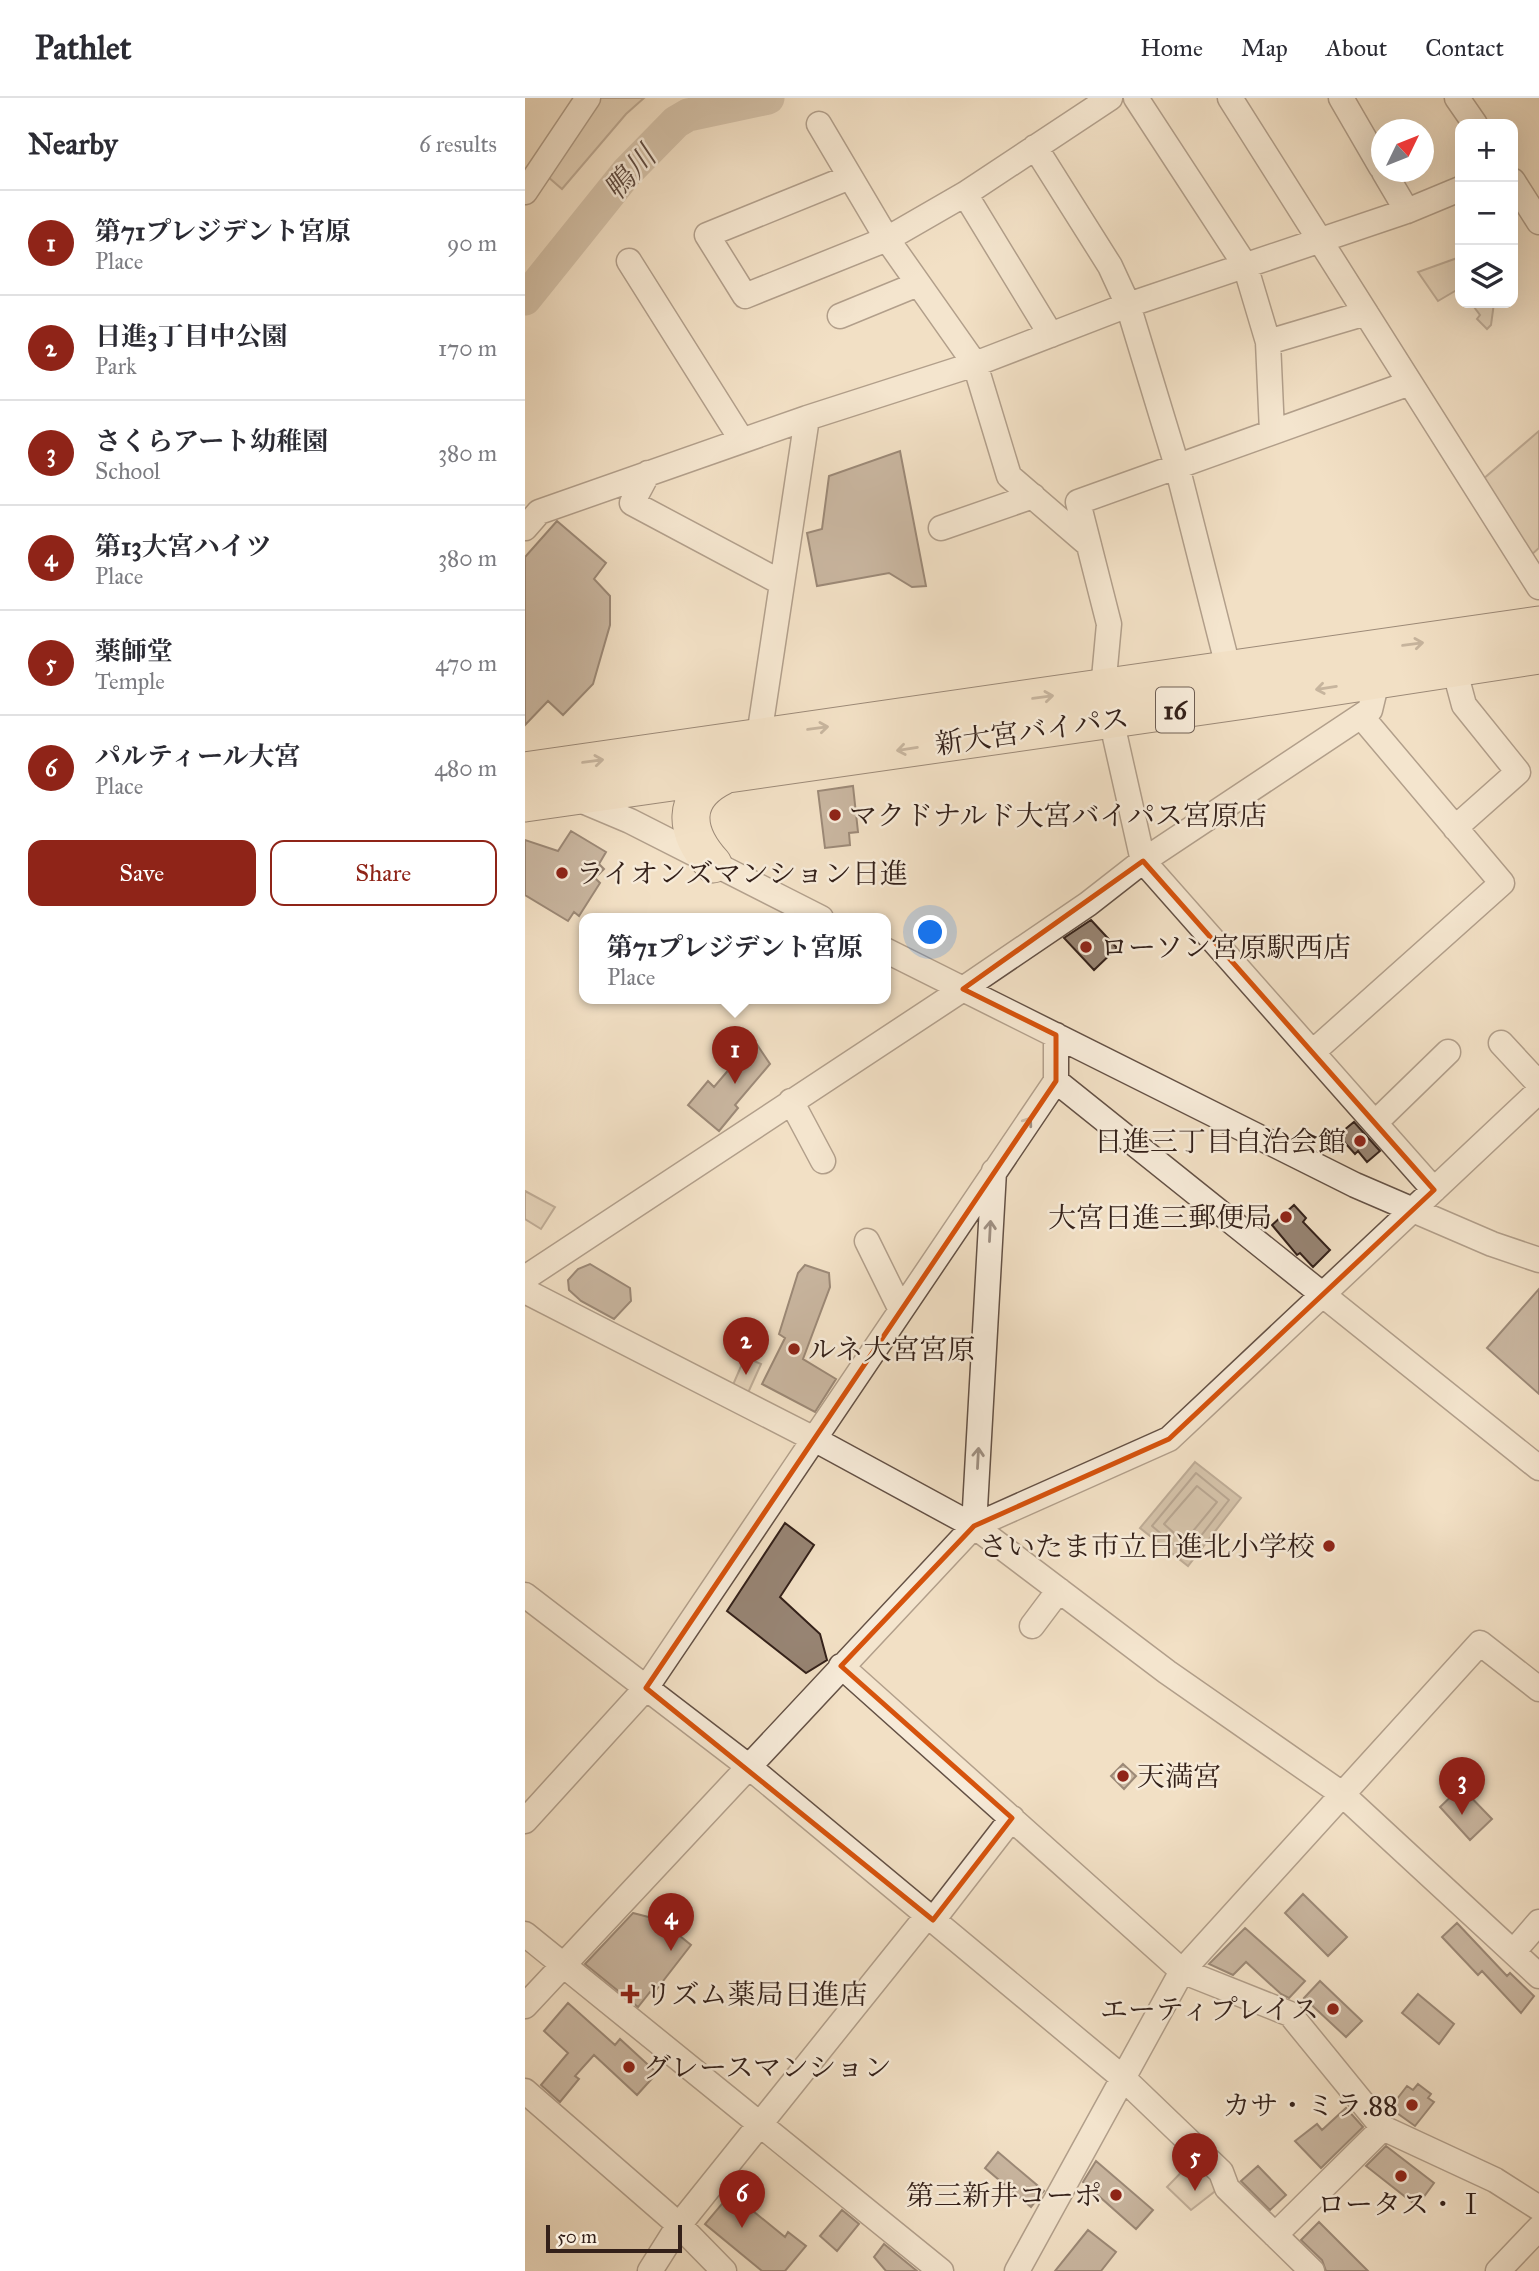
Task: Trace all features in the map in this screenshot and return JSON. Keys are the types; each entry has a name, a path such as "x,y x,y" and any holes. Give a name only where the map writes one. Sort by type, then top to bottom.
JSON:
{"highway":[{"name":"新大宮バイパス","path":"525,803 723,776 1107,704 1229,671 1539,625"},
{"name":"新大宮バイパス","path":"525,772 759,736 1377,681 1539,655"},
{"path":"713,864 695,842 691,810 703,789 723,776"}],"street":[{"path":"525,192 588,98"},
{"path":"850,177 707,235 745,296 887,239 965,194 1110,98"},
{"path":"1136,98 1245,265 1268,342 1272,432"},
{"path":"1230,98 1538,583"},
{"path":"1341,98 1371,149"},
{"path":"1457,98 1472,119"},
{"path":"819,124 887,239 975,365 1009,476 1089,545"},
{"path":"1035,147 1110,266 1129,305 1177,466 1229,671"},
{"path":"1390,182 1407,211"},
{"path":"1514,182 1539,222"},
{"path":"525,528 539,512 741,439 975,365 1129,305 1407,211 1455,191"},
{"path":"965,194 1051,335"},
{"path":"629,261 741,439"},
{"path":"840,316 918,284"},
{"path":"1268,342 1366,313"},
{"path":"1410,383 1078,502 1109,624 1107,704 1143,861 1377,1121 1434,1190"},
{"path":"759,736 807,418"},
{"path":"648,473 632,503 782,583"},
{"path":"941,528 1033,496"},
{"path":"1454,668 1464,705 1518,772 1455,828"},
{"path":"525,1278 963,989 1089,904 1143,861 1370,710 1377,681"},
{"path":"1314,1051 1502,883 1361,716"},
{"path":"525,772 571,797 630,821 811,913"},
{"path":"891,953 1412,1211 1539,1260"},
{"path":"525,1821 646,1688 814,1440 1056,1081 1056,1035"},
{"path":"1501,1042 1539,1084"},
{"path":"1377,1121 1448,1052"},
{"path":"1056,1081 1539,1468"},
{"path":"525,2006 974,1527 1169,1438 1539,1091"},
{"path":"791,1101 823,1161"},
{"path":"974,1527 994,1170"},
{"path":"867,1241 901,1310"},
{"path":"525,1291 814,1440 974,1527 1342,1794 1539,1976"},
{"path":"1032,1626 1059,1590"},
{"path":"525,1595 748,1766 1123,2078 1221,2172 1227,2188 1312,2271"},
{"path":"1017,2271 1182,1971 1481,1643 1539,1689"},
{"path":"841,1666 1182,1971 1290,2014 1383,2128 1495,2180 1539,2208"},
{"path":"650,2271 680,2225 761,2123 1012,1818"},
{"path":"1514,1951 1539,1922"},
{"path":"525,1934 941,2271"},
{"path":"525,2091 680,2225 724,2271"},
{"path":"1275,2235 1383,2128"},
{"path":"1498,2271 1539,2228"}],"highlighted area":[{"path":"1143,861 1434,1190 1169,1439 974,1526 841,1666 1012,1818 933,1920 646,1688 1056,1081 1056,1035 963,989"}],"shaded area":[{"path":"600,98 644,98 626,114 562,189 547,176"},
{"path":"1455,259 1455,291 1438,301 1418,272"},
{"path":"1475,308 1493,308 1491,325 1487,329 1477,319 1480,315"},
{"path":"1539,431 1539,548 1530,556 1482,480"},
{"path":"525,1191 555,1207 541,1229 525,1219"},
{"path":"745,1357 761,1364 747,1395 732,1387"},
{"path":"1197,2156 1223,2185 1191,2210 1167,2187"}],"water":[{"path":"1195,1462 1241,1498 1188,1566 1140,1528"}],"building":[{"path":"900,451 926,586 912,587 889,573 817,586 807,533 822,529 829,476"},
{"path":"557,521 606,563 594,579 610,596 610,625 593,684 563,715 548,701 525,725 525,557"},
{"path":"853,786 858,832 849,833 850,845 825,848 818,791"},
{"name":"ライオンズマンション日進","path":"571,831 606,852 599,864 604,869 595,878 600,883 579,916 574,912 568,921 525,895 525,840 558,851"},
{"path":"1091,920 1117,948 1094,970 1064,938"},
{"path":"754,1040 770,1064 735,1105 738,1108 719,1131 688,1105 708,1081 714,1087"},
{"path":"1354,1122 1380,1151 1367,1162 1358,1151 1355,1154 1338,1135"},
{"path":"1294,1205 1306,1218 1303,1222 1330,1250 1313,1267 1300,1253 1297,1255 1272,1225"},
{"path":"590,1264 630,1288 631,1301 614,1319 581,1301 569,1290 568,1280 578,1269"},
{"name":"ルネ大宮宮原","path":"805,1265 829,1273 830,1287 803,1359 836,1379 815,1412 762,1384 785,1338 779,1334 798,1273"},
{"path":"1539,1289 1539,1394 1487,1348"},
{"path":"785,1523 814,1545 780,1597 820,1634 827,1660 806,1673 727,1611"},
{"name":"天満宮","path":"1123,1764 1136,1776 1124,1789 1111,1776"},
{"path":"1461,1787 1492,1819 1470,1840 1440,1807"},
{"path":"1303,1894 1347,1937 1328,1956 1285,1913"},
{"path":"633,1913 660,1920 691,1945 653,1994 650,1992 638,2007 585,1964"},
{"path":"1457,1923 1507,1976 1510,1973 1534,1996 1521,2013 1482,1971 1478,1975 1442,1937"},
{"path":"1245,1928 1305,1981 1289,1998 1246,1962 1233,1975 1209,1964"},
{"name":"エーティプレイス","path":"1320,1981 1362,2021 1346,2037 1304,1998"},
{"path":"1418,1994 1454,2024 1439,2044 1402,2013"},
{"path":"568,2003 615,2045 620,2039 657,2073 637,2095 594,2055 575,2076 579,2079 560,2102 541,2085 568,2053 544,2031"},
{"name":"カサ・ミラ.88","path":"1418,2084 1431,2094 1428,2098 1434,2102 1415,2126 1390,2108 1407,2086 1413,2090"},
{"path":"1346,2108 1363,2127 1321,2168 1295,2141 1317,2124 1322,2130"},
{"name":"ロータス・Ⅰ","path":"1386,2146 1434,2183 1417,2206 1366,2166"},
{"path":"998,2152 1044,2191 1031,2207 985,2168"},
{"name":"第三新井コーポ","path":"1096,2161 1153,2210 1136,2229 1083,2182"},
{"path":"1258,2166 1286,2195 1270,2210 1241,2181"},
{"path":"747,2188 761,2200 753,2211 785,2237 788,2232 806,2246 785,2271 762,2271 705,2224 731,2193 739,2199"},
{"path":"842,2210 859,2224 837,2251 820,2236"},
{"path":"1319,2222 1368,2271 1326,2271 1322,2260 1301,2240"},
{"path":"1088,2230 1116,2252 1101,2271 1055,2271"},
{"path":"884,2244 917,2271 886,2271 874,2257"}],"waterway":[{"name":"鴨川","path":"525,299 627,172 676,122 688,115 768,98"}],"place":[{"name":"マクドナルド大宮バイパス宮原店","path":"835,815"},
{"name":"ライオンズマンション日進","path":"562,873"},
{"name":"ローソン宮原駅西店","path":"1086,947"},
{"name":"第71プレジデント宮原","path":"735,1084"},
{"name":"日進三丁目自治会館","path":"1360,1141"},
{"name":"大宮日進三郵便局","path":"1286,1217"},
{"name":"ルネ大宮宮原","path":"794,1349"},
{"name":"日進3丁目中公園","path":"746,1375"},
{"name":"さいたま市立日進北小学校","path":"1329,1546"},
{"name":"天満宮","path":"1123,1776"},
{"name":"さくらアート幼稚園","path":"1462,1815"},
{"name":"第13大宮ハイツ","path":"671,1951"},
{"name":"リズム薬局日進店","path":"630,1994"},
{"name":"エーティプレイス","path":"1333,2009"},
{"name":"グレースマンション","path":"629,2067"},
{"name":"カサ・ミラ.88","path":"1412,2105"},
{"name":"ロータス・Ⅰ","path":"1401,2176"},
{"name":"薬師堂","path":"1195,2191"},
{"name":"第三新井コーポ","path":"1116,2195"},
{"name":"パルティール大宮","path":"742,2228"}]}
